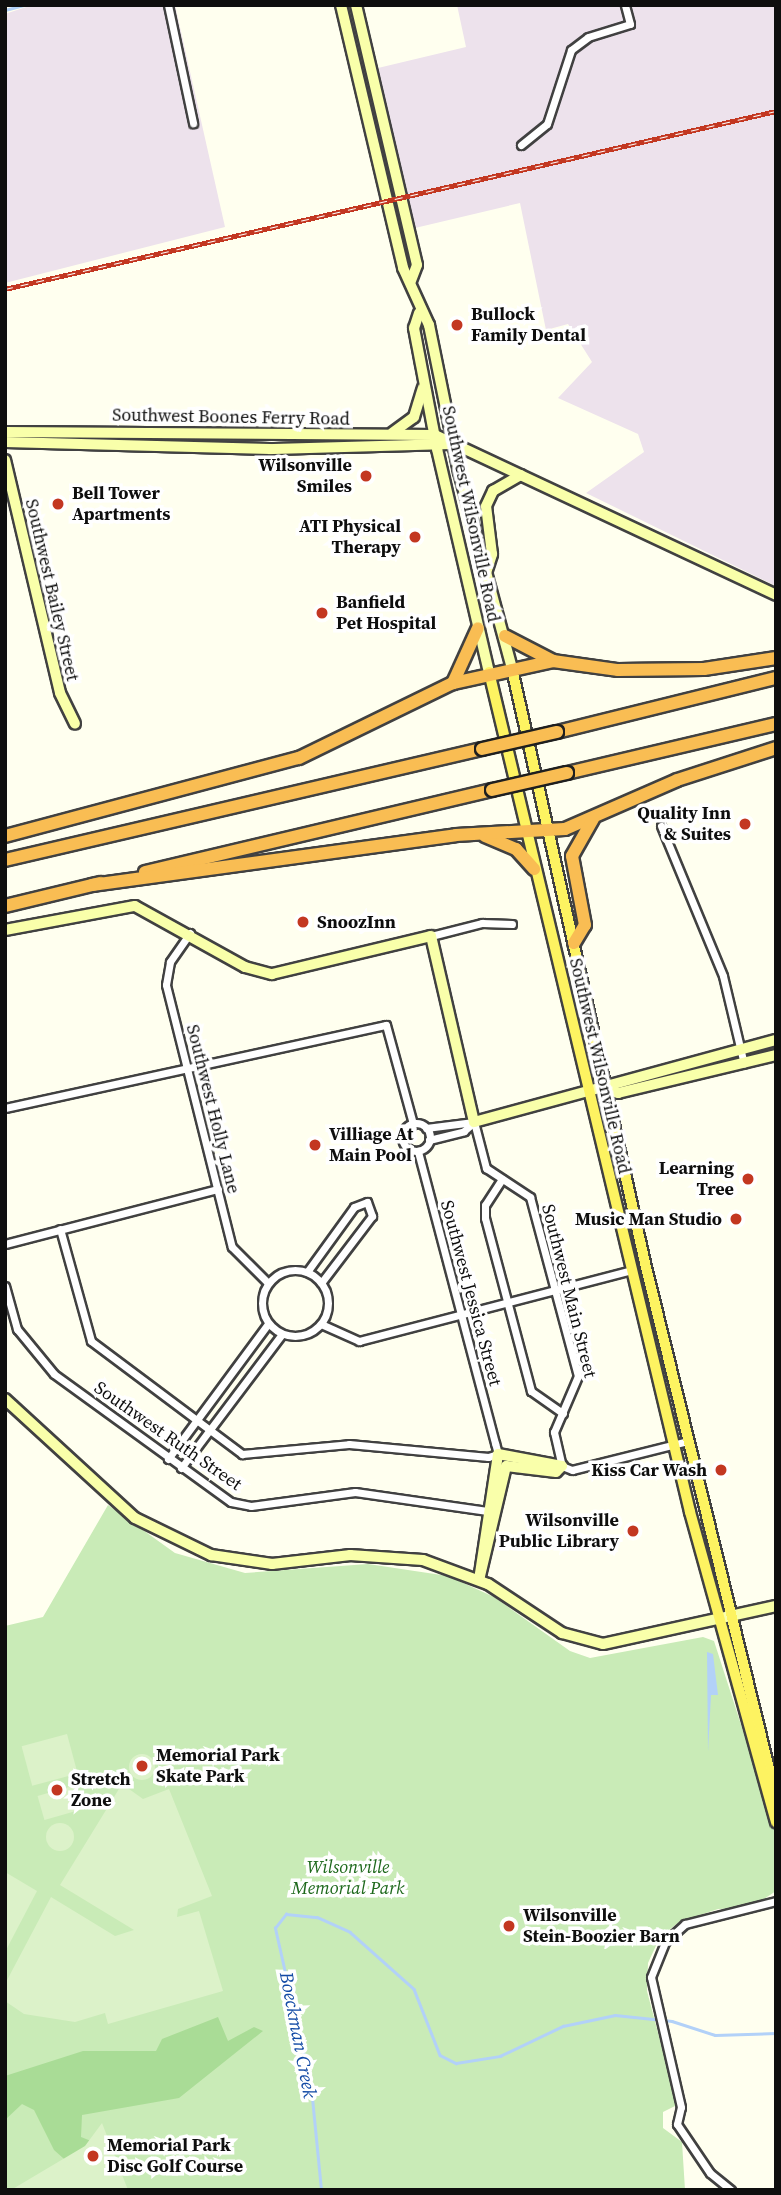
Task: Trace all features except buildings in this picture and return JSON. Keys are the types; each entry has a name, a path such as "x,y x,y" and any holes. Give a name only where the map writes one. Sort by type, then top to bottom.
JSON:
{"highway":[{"path":"453,683 478,628"},
{"path":"505,636 553,661"},
{"path":"5,836 299,758 453,683 489,672 553,661 654,671 776,657"},
{"path":"5,860 557,732 776,678"},
{"path":"5,906 776,724"},
{"path":"92,885 479,833 550,829 595,816 677,780 776,748"},
{"path":"574,943 584,925 572,856 595,816"},
{"path":"479,833 514,848 534,869"}],"main road":[{"name":"Southwest Wilsonville Road","path":"512,669 688,1441 725,1619 776,1822"},
{"name":"Southwest Wilsonville Road","path":"489,672 524,830 675,1444 776,1797"}],"street":[{"path":"168,5 193,123"},
{"name":"Southwest Wilsonville Road","path":"341,5 403,268 411,281 419,314 425,380 437,449 489,672"},
{"name":"Southwest Wilsonville Road","path":"356,5 417,265 411,281"},
{"path":"521,145 547,124 561,69 575,45 630,24 625,5"},
{"name":"Southwest Wilsonville Road","path":"419,314 429,325 486,574 512,669"},
{"path":"389,434 414,417 425,380"},
{"name":"Southwest Boones Ferry Road","path":"5,432 435,435 776,595"},
{"name":"Southwest Boones Ferry Road","path":"5,442 437,449 455,443"},
{"name":"Southwest Bailey Street","path":"5,460 60,693 75,724"},
{"path":"486,574 492,554 486,506 494,491 521,475"},
{"path":"661,825 723,976 744,1064"},
{"path":"5,930 129,905 190,933 250,970 272,974 482,923 512,924"},
{"name":"Southwest Holly Lane","path":"190,933 166,973 186,1069 232,1247 268,1283"},
{"name":"Southwest Main Street","path":"431,936 486,1168 530,1197 579,1383 554,1432 562,1466"},
{"name":"Southwest Jessica Street","path":"186,1069 386,1025 413,1124 402,1140 418,1151 499,1459"},
{"path":"413,1124 426,1128 474,1122 776,1040"},
{"path":"606,1088 618,1093 776,1055"},
{"path":"5,1108 186,1069"},
{"path":"418,1151 429,1140 464,1132 474,1122"},
{"path":"426,1128 429,1140"},
{"path":"502,1179 485,1212 508,1303 534,1397 563,1413"},
{"path":"5,1244 218,1189"},
{"path":"307,1272 354,1208 367,1202 370,1219 321,1283"},
{"path":"60,1229 91,1341 209,1431 251,1457 349,1444 562,1466 572,1471 688,1441"},
{"path":"321,1324 359,1341 631,1270"},
{"path":"284,1271 307,1272 321,1283 328,1308 321,1324 305,1335 282,1334 268,1324 261,1302 268,1283 284,1271"},
{"name":"Southwest Ruth Street","path":"5,1286 17,1329 54,1374 181,1468 239,1505 355,1492 494,1512"},
{"path":"169,1459 268,1324"},
{"path":"181,1468 282,1334"},
{"path":"5,1399 121,1506 187,1547 263,1564 398,1556 479,1580 583,1641 630,1642 776,1606"},
{"path":"479,1580 494,1512 499,1459"},
{"path":"731,2190 710,2173 677,2124 681,2107 653,2001 654,1963 677,1929 776,1902"}],"shaded area":[{"path":"32,5 175,5 225,227 5,283 5,14"},
{"path":"457,5 776,5 776,586 586,493 644,452 638,434 558,398 592,362 568,324 546,330 520,203 415,228 378,68 466,47"}],"green space":[{"name":"Wilsonville Memorial Park","path":"108,1505 175,1553 245,1573 368,1564 448,1576 494,1597 570,1651 590,1658 703,1637 714,1641 776,1833 776,1891 750,1908 718,1909 679,1922 660,1937 648,1963 647,1991 677,2105 663,2112 663,2128 682,2142 685,2190 5,2190 5,1626 43,1617"},
{"path":"67,1734 78,1774 32,1786 22,1746"},
{"name":"Memorial Park Skate Park","path":"142,1754 151,1758 155,1767 151,1776 142,1780 133,1776 129,1767 133,1758"},
{"path":"122,1784 143,1799 169,1789 212,1896 178,1909 177,1917 199,1911 223,1991 108,2024 105,2013 75,2022 24,2014 5,2001 5,1984 51,1897 115,1936 134,1930 60,1885"},
{"path":"76,1785 83,1809 44,1820 38,1796"},
{"path":"60,1823 70,1827 74,1837 70,1847 60,1851 50,1847 46,1837 50,1827"},
{"path":"5,1872 37,1891 5,1952"},
{"path":"218,2017 228,2041 254,2027 263,2031 179,2098 82,2115 81,2137 101,2145 99,2190 54,2150 34,2110 22,2104 5,2120 5,2076 83,2051 156,2051 162,2039"},
{"name":"Memorial Park Disc Golf Course","path":"102,2123 128,2190 11,2190 85,2146"}],"water":[{"path":"707,1652 713,1654 718,1695 711,1695 708,1752"}],"waterway":[{"path":"5,10 24,5"},
{"name":"Boeckman Creek","path":"321,2190 311,2088 275,1928 286,1914 317,1917 350,1932 414,1989 440,2055 456,2063 500,2056 563,2026 615,2015 672,2021 715,2035 776,2033"}],"railway":[{"path":"5,289 776,111"}],"place":[{"name":"Bullock Family Dental","path":"457,325"},
{"name":"Wilsonville Smiles","path":"366,476"},
{"name":"Bell Tower Apartments","path":"58,504"},
{"name":"ATI Physical Therapy","path":"415,537"},
{"name":"Banfield Pet Hospital","path":"322,613"},
{"name":"Quality Inn & Suites","path":"745,824"},
{"name":"SnoozInn","path":"303,922"},
{"name":"Villiage At Main Pool","path":"315,1145"},
{"name":"Learning Tree","path":"748,1179"},
{"name":"Music Man Studio","path":"736,1219"},
{"name":"Kiss Car Wash","path":"721,1470"},
{"name":"Wilsonville Public Library","path":"633,1531"},
{"name":"Memorial Park Skate Park","path":"142,1766"},
{"name":"Stretch Zone","path":"57,1790"},
{"name":"Wilsonville Stein-Boozier Barn","path":"509,1926"},
{"name":"Memorial Park Disc Golf Course","path":"93,2156"}]}
